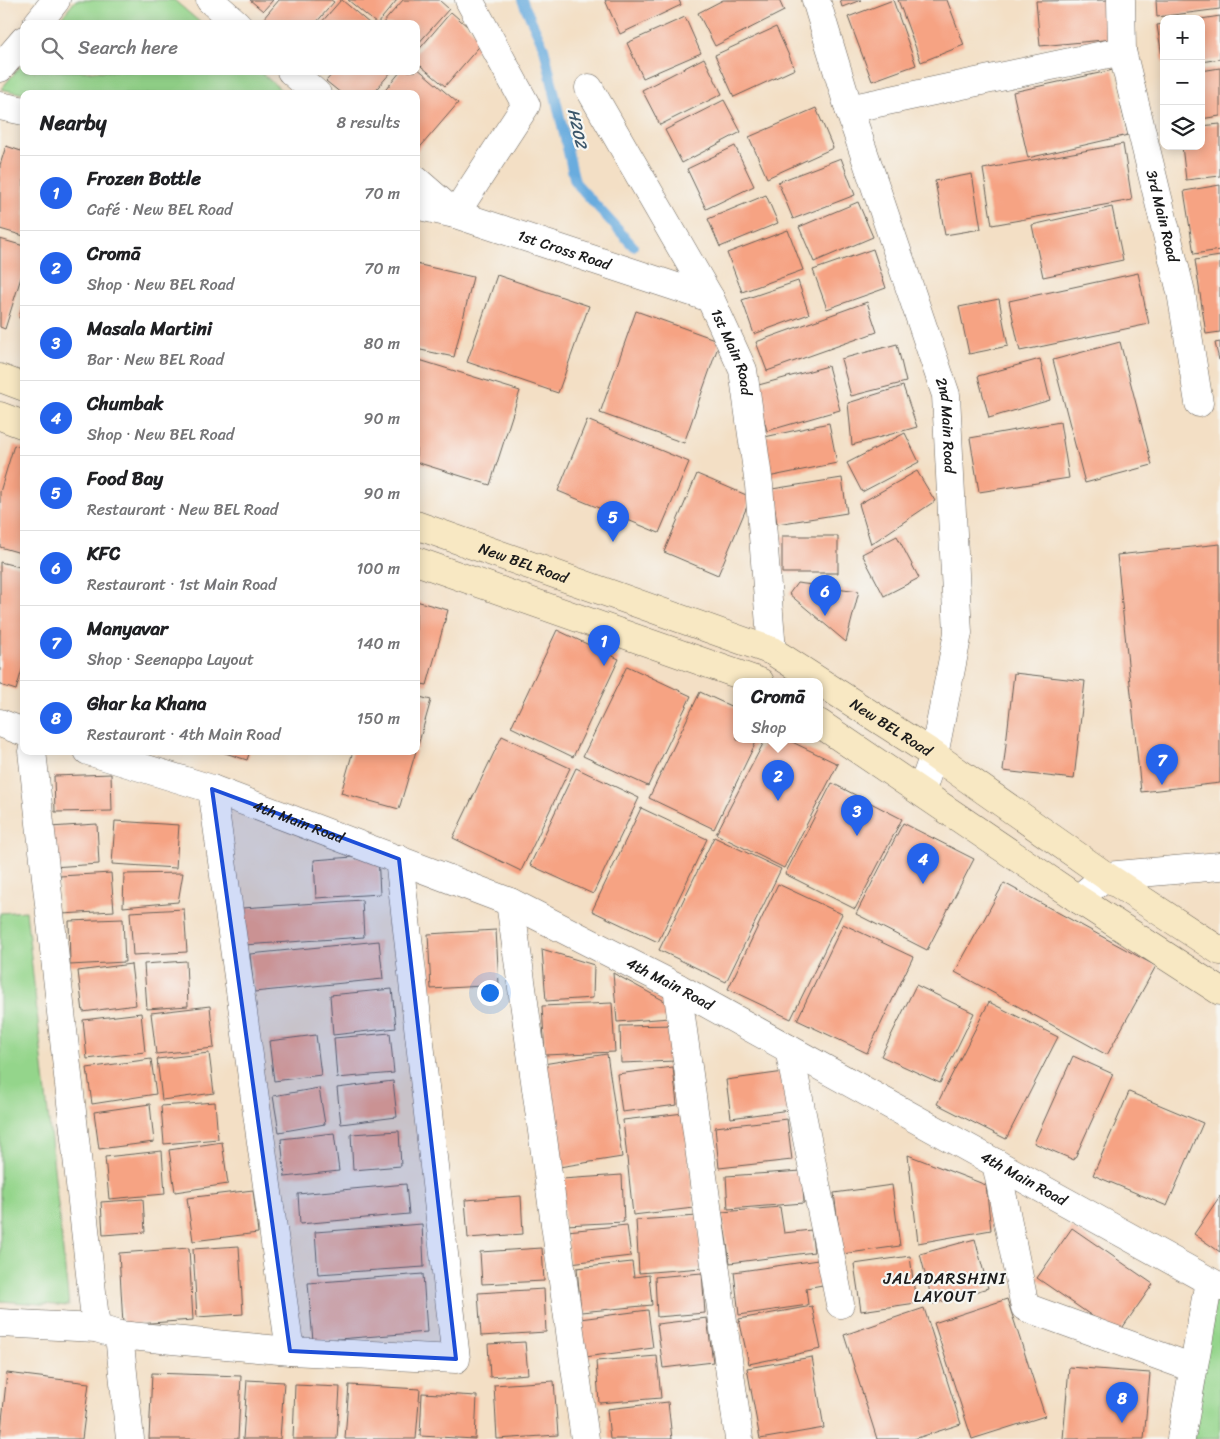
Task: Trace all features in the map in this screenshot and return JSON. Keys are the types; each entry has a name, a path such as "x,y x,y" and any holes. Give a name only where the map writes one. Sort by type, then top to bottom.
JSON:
{"main road":[{"path":"0,378 20,385"},
{"path":"0,416 20,423"},
{"name":"New BEL Road","path":"420,526 772,651 814,678"},
{"path":"420,562 749,678"},
{"name":"New BEL Road","path":"823,684 934,755 1106,876 1220,950"},
{"path":"823,726 1078,899 1220,991"}],"street":[{"path":"40,20 56,0"},
{"path":"210,0 232,20"},
{"path":"420,183 455,214 526,105 469,0"},
{"name":"2nd Main Road","path":"816,0 849,109 946,395 958,633 934,755 921,792"},
{"name":"3rd Main Road","path":"1121,0 1122,51 1181,292 1199,403"},
{"path":"0,68 20,45"},
{"path":"849,109 1122,51"},
{"path":"296,75 313,90"},
{"name":"1st Main Road","path":"589,88 710,298 743,370 759,485 772,651"},
{"path":"0,106 20,110"},
{"name":"1st Cross Road","path":"420,206 455,214 710,298"},
{"path":"0,723 20,730"},
{"path":"33,755 108,1332 130,1439"},
{"name":"4th Main Road","path":"101,755 212,789 510,902 677,987 1214,1284"},
{"path":"212,789 290,1351"},
{"path":"0,1323 290,1351 456,1359 399,859"},
{"path":"1078,899 1106,876 1220,866"},
{"path":"510,902 585,1439"},
{"path":"677,987 739,1439"},
{"path":"789,1049 840,1304"},
{"path":"996,1163 1025,1307 1193,1368"},
{"path":"1181,1439 1193,1368 1214,1284"}],"highlighted area":[{"path":"212,789 399,859 456,1359 290,1351"}],"green space":[{"path":"76,0 174,0 197,20 59,20"},
{"path":"20,67 20,75 264,75 281,90 20,90 20,93 1,89"},
{"path":"26,911 69,1306 0,1301 0,913"},
{"path":"1214,1302 1220,1305 1220,1439 1192,1439"}],"building":[{"path":"250,0 273,0 263,11"},
{"path":"279,0 331,0 334,2 318,20 263,19"},
{"path":"342,0 365,20 324,20"},
{"path":"348,0 397,0 380,20 372,20"},
{"path":"403,0 439,0 449,9 420,42 420,20 386,20"},
{"path":"605,0 679,0 681,5 620,34"},
{"path":"723,0 779,0 784,11 715,46 698,13"},
{"path":"840,0 861,0 842,7"},
{"path":"893,0 916,65 872,81 848,17"},
{"path":"898,0 947,0 964,45 921,62"},
{"path":"1110,0 1114,39 1040,46 1036,1"},
{"path":"1156,0 1220,0 1220,9 1160,15 1157,17"},
{"path":"451,12 484,41 445,86 420,65 420,48"},
{"path":"1220,16 1220,59 1205,61 1205,18"},
{"path":"685,17 701,53 643,78 627,43"},
{"path":"1157,25 1160,25 1160,44"},
{"path":"776,27 795,69 734,97 715,55"},
{"path":"704,58 722,94 660,125 642,90"},
{"path":"1220,68 1220,116 1205,118 1205,70"},
{"path":"420,70 458,103 420,147 420,90 385,90 398,75 420,75"},
{"path":"1113,70 1128,135 1028,158 1013,92"},
{"path":"331,75 389,75 375,90 337,90 326,81"},
{"path":"724,100 741,132 682,163 665,130"},
{"path":"816,108 833,148 767,178 749,137"},
{"path":"1220,124 1220,176 1186,180 1182,150 1205,150 1205,126"},
{"path":"1123,144 1132,200 992,225 983,169"},
{"path":"6,146 20,151 20,235 0,229 0,165"},
{"path":"735,146 754,186 706,209 687,169"},
{"path":"841,158 855,195 793,219 778,182"},
{"path":"972,174 981,229 945,235 935,181"},
{"path":"1220,185 1220,250 1194,254 1184,191"},
{"path":"766,195 778,223 720,247 708,219"},
{"path":"858,202 873,237 814,262 799,227"},
{"path":"1112,207 1123,260 1043,277 1032,225"},
{"path":"788,230 803,270 742,292 727,253"},
{"path":"0,239 20,245 20,281 5,329 0,327"},
{"path":"873,249 886,288 827,309 813,270"},
{"path":"1220,256 1220,332 1206,334 1195,260"},
{"path":"420,265 473,277 454,357 420,350"},
{"path":"1138,273 1149,324 1020,351 1009,301"},
{"path":"497,275 589,306 558,393 467,362"},
{"path":"798,281 809,314 754,334 742,300"},
{"path":"999,299 1008,346 969,354 959,307"},
{"path":"867,302 877,332 767,371 756,342"},
{"path":"636,311 720,341 684,443 600,413"},
{"path":"1120,342 1152,465 1085,483 1053,360"},
{"path":"1220,342 1220,360 1219,360 1215,343"},
{"path":"897,344 906,382 851,396 841,359"},
{"path":"1040,359 1050,400 989,418 978,376"},
{"path":"420,360 520,391 490,485 420,463"},
{"path":"828,366 840,410 767,431 755,386"},
{"path":"903,386 917,427 852,445 848,403"},
{"path":"587,420 689,462 659,533 558,491"},
{"path":"1060,422 1069,478 979,492 970,438"},
{"path":"829,423 837,463 768,477 760,438"},
{"path":"905,433 919,462 862,492 847,463"},
{"path":"14,445 20,447 20,553 0,547 0,492"},
{"path":"917,471 935,501 871,544 859,504"},
{"path":"697,474 751,497 718,575 664,552"},
{"path":"842,478 847,513 777,524 772,489"},
{"path":"782,536 838,536 838,573 782,573"},
{"path":"897,536 919,578 884,596 862,554"},
{"path":"1220,544 1220,783 1141,792 1117,555"},
{"path":"0,562 20,567 20,676 16,690 0,685"},
{"path":"797,583 859,591 846,642 789,594"},
{"path":"420,602 448,610 427,685 420,684"},
{"path":"557,630 619,659 573,757 511,727"},
{"path":"627,666 691,696 648,786 583,756"},
{"path":"1014,673 1085,681 1074,779 1003,771"},
{"path":"700,692 733,707 733,743 756,743 714,829 649,798"},
{"path":"420,697 431,700 420,738"},
{"path":"502,736 570,768 521,871 453,838"},
{"path":"763,743 794,743 838,764 784,868 716,834"},
{"path":"231,755 249,755 247,760"},
{"path":"352,755 415,755 399,809 341,793"},
{"path":"576,768 639,798 593,894 530,865"},
{"path":"111,774 112,811 55,812 54,776"},
{"path":"832,783 902,819 855,909 785,874"},
{"path":"641,808 707,839 658,942 592,911"},
{"path":"115,821 179,825 176,868 112,864"},
{"path":"903,823 974,859 927,950 856,914"},
{"path":"97,824 99,864 52,867 50,827"},
{"path":"714,837 781,869 726,982 659,950"},
{"path":"378,855 380,894 316,898 314,860"},
{"path":"111,873 114,911 62,914 60,876"},
{"path":"183,873 178,902 123,907 124,874"},
{"path":"1004,883 1156,966 1107,1055 955,972"},
{"path":"778,884 842,914 791,1019 728,989"},
{"path":"362,900 364,937 244,945 242,908"},
{"path":"184,909 187,952 133,955 130,912"},
{"path":"123,919 125,962 70,965 69,921"},
{"path":"843,924 913,957 867,1053 797,1020"},
{"path":"496,930 499,985 431,989 428,934"},
{"path":"379,941 383,979 254,992 250,954"},
{"path":"542,949 594,965 593,998 546,1001"},
{"path":"186,961 188,1006 147,1009 144,964"},
{"path":"131,964 136,1005 83,1012 78,971"},
{"path":"613,973 672,1005 670,1018 617,1022"},
{"path":"916,985 974,1013 940,1083 881,1056"},
{"path":"392,989 396,1028 333,1035 330,995"},
{"path":"989,1002 1058,1037 1006,1139 937,1104"},
{"path":"612,1003 615,1052 545,1055 542,1006"},
{"path":"210,1006 214,1048 156,1054 151,1013"},
{"path":"141,1013 145,1052 87,1059 83,1020"},
{"path":"676,1025 676,1061 621,1063 620,1026"},
{"path":"390,1033 394,1073 337,1078 334,1038"},
{"path":"316,1035 321,1075 274,1081 269,1041"},
{"path":"209,1053 214,1093 162,1100 157,1059"},
{"path":"607,1054 622,1157 559,1167 543,1064"},
{"path":"1073,1056 1113,1074 1074,1160 1034,1143"},
{"path":"151,1059 156,1094 92,1104 87,1068"},
{"path":"673,1067 677,1105 622,1112 617,1074"},
{"path":"784,1072 789,1110 731,1118 726,1080"},
{"path":"393,1081 397,1117 341,1124 337,1088"},
{"path":"319,1088 325,1124 279,1132 273,1096"},
{"path":"1129,1092 1203,1123 1167,1206 1093,1175"},
{"path":"215,1102 218,1139 164,1144 161,1106"},
{"path":"150,1104 154,1142 99,1149 94,1112"},
{"path":"684,1113 694,1208 633,1215 623,1120"},
{"path":"787,1119 792,1160 719,1168 715,1127"},
{"path":"399,1131 401,1166 353,1170 351,1134"},
{"path":"334,1133 339,1171 285,1177 281,1139"},
{"path":"222,1142 228,1184 175,1192 169,1150"},
{"path":"162,1151 165,1194 109,1199 105,1157"},
{"path":"908,1155 986,1185 991,1230 918,1243"},
{"path":"802,1171 804,1203 728,1209 726,1176"},
{"path":"622,1175 624,1222 565,1225 562,1179"},
{"path":"406,1184 409,1214 300,1224 298,1194"},
{"path":"892,1185 900,1246 842,1254 834,1193"},
{"path":"253,1190 258,1233 193,1241 187,1198"},
{"path":"521,1196 523,1234 468,1238 465,1200"},
{"path":"1220,1196 1220,1252 1194,1234"},
{"path":"143,1199 145,1232 103,1235 101,1202"},
{"path":"780,1207 784,1233 811,1230 814,1252 730,1263 722,1212"},
{"path":"698,1216 702,1268 639,1273 636,1220"},
{"path":"422,1224 424,1267 318,1274 315,1232"},
{"path":"627,1225 631,1256 570,1263 567,1231"},
{"path":"1072,1228 1153,1284 1118,1334 1037,1278"},
{"path":"975,1239 988,1288 933,1304 920,1254"},
{"path":"239,1246 243,1314 197,1317 193,1249"},
{"path":"189,1248 193,1320 123,1325 119,1253"},
{"path":"542,1248 544,1281 482,1284 480,1252"},
{"path":"910,1256 916,1303 861,1311 854,1264"},
{"path":"825,1259 828,1284 806,1288 808,1305 739,1315 734,1272"},
{"path":"632,1262 634,1277 649,1275 652,1305 581,1312 577,1268"},
{"path":"702,1273 705,1313 657,1317 655,1277"},
{"path":"423,1274 427,1332 313,1341 308,1283"},
{"path":"544,1289 546,1332 481,1336 478,1293"},
{"path":"1007,1299 1045,1416 972,1439 934,1323"},
{"path":"812,1306 821,1349 749,1364 739,1319"},
{"path":"924,1308 961,1424 914,1439 877,1439 844,1335"},
{"path":"648,1310 653,1348 585,1357 580,1319"},
{"path":"707,1318 713,1362 663,1368 657,1324"},
{"path":"525,1342 528,1374 490,1377 488,1344"},
{"path":"657,1356 661,1398 599,1403 596,1361"},
{"path":"812,1357 824,1428 760,1439 747,1368"},
{"path":"1069,1367 1150,1373 1144,1439 1063,1439"},
{"path":"7,1373 89,1383 82,1439 0,1439"},
{"path":"152,1373 241,1376 238,1439 149,1439"},
{"path":"247,1380 284,1382 280,1439 243,1439"},
{"path":"554,1381 558,1435 497,1439 494,1385"},
{"path":"295,1385 340,1387 337,1439 293,1439"},
{"path":"349,1385 420,1389 416,1439 345,1439"},
{"path":"422,1393 477,1396 475,1439 420,1436"},
{"path":"668,1402 672,1439 610,1439 607,1409"}],"waterway":[{"name":"H202","path":"522,0 544,48 575,182 633,246"}],"place":[{"name":"Food Bay","path":"613,542"},
{"name":"KFC","path":"825,616"},
{"name":"Frozen Bottle","path":"604,666"},
{"name":"Manyavar","path":"1162,785"},
{"name":"Cromā","path":"778,801"},
{"name":"Masala Martini","path":"857,836"},
{"name":"Chumbak","path":"923,884"},
{"name":"Ghar ka Khana","path":"1122,1423"}],"district":[{"name":"JALADARSHINI LAYOUT","path":"945,1287"}]}
